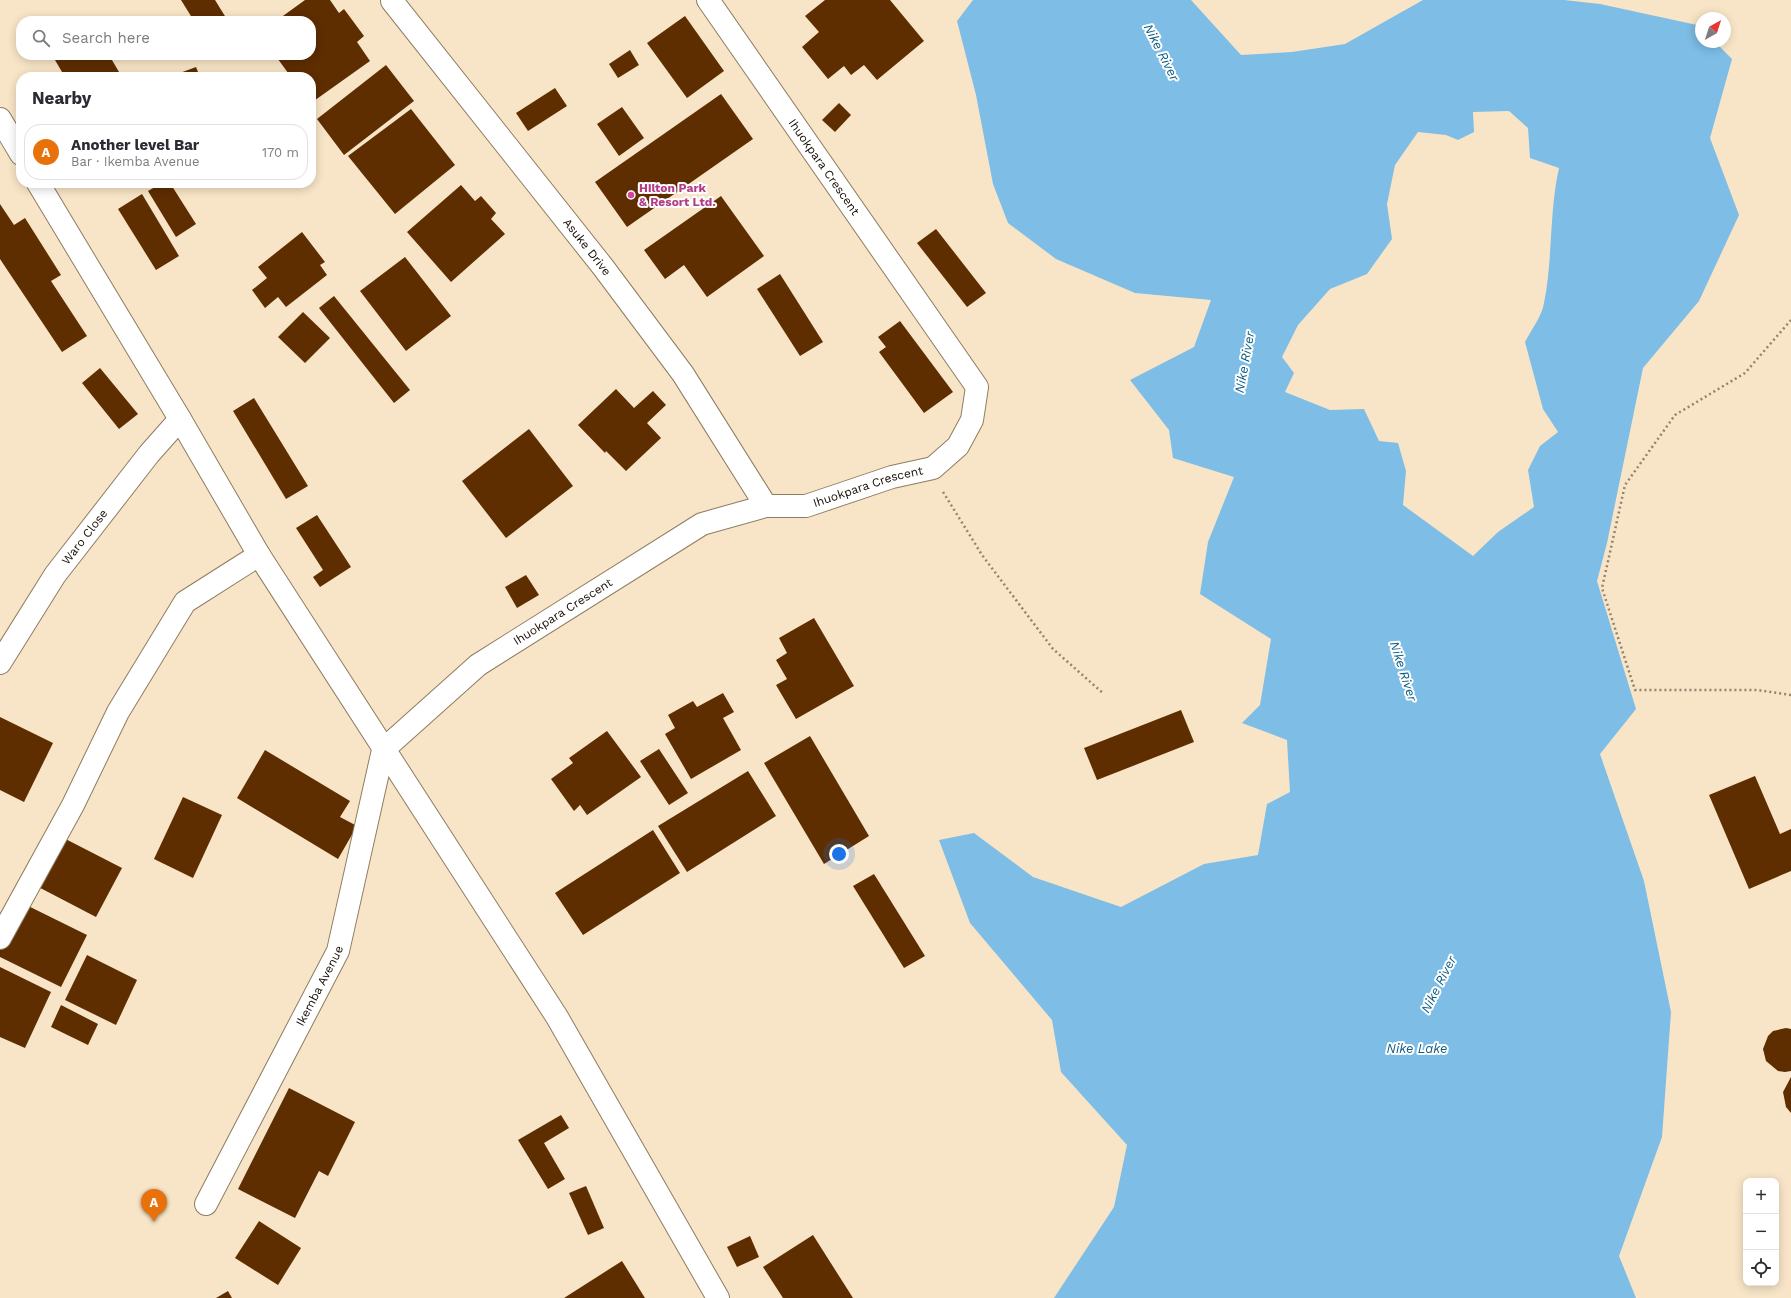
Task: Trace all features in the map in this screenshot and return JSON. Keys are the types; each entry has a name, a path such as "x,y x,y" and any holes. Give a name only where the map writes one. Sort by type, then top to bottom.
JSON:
{"street":[{"name":"Ihuokpara Crescent","path":"383,750 478,665 702,524 766,506 806,506 892,477 933,468 958,446 972,420 977,388 708,0"},
{"name":"Asuke Drive","path":"392,1 603,267 683,374 766,506"},
{"path":"0,119 16,146"},
{"path":"41,188 180,419 259,555 556,1017 718,1298"},
{"name":"Waro Close","path":"0,663 55,575 149,454 180,419"},
{"path":"0,938 73,805 118,712 185,602 259,555"},
{"name":"Ikemba Avenue","path":"206,1204 338,951 383,750"}],"path":[{"path":"1791,320 1745,373 1675,415 1625,485 1602,588 1635,690 1758,690 1791,694"},
{"path":"933,468 944,495 982,555 1054,649 1104,694"}],"water":[{"name":"Nike Lake","path":"973,0 1191,0 1241,55 1292,52 1345,44 1423,0 1564,0 1600,4 1695,25 1695,48 1721,48 1732,59 1710,138 1739,215 1699,301 1643,368 1607,543 1597,581 1636,709 1600,754 1644,881 1671,1012 1662,1137 1619,1256 1636,1298 1054,1298 1114,1207 1127,1145 1061,1072 1052,1020 970,923 939,840 974,833 1033,877 1121,907 1204,864 1258,855 1267,804 1290,792 1287,740 1242,723 1260,705 1271,639 1200,594 1208,542 1234,477 1173,458 1169,430 1130,380 1194,347 1211,300 1135,293 1056,259 1008,223 993,184 976,95 957,21","holes":["1509,111 1528,128 1530,158 1559,168 1554,201 1549,270 1544,303 1539,318 1525,342 1543,409 1558,432 1540,446 1528,470 1534,507 1498,532 1473,556 1403,505 1406,471 1398,443 1379,441 1364,409 1330,410 1285,392 1294,373 1282,357 1298,325 1330,289 1367,274 1392,239 1387,204 1395,165 1418,132 1446,135 1458,140 1474,132 1473,112"]}],"building":[{"path":"181,0 215,0 225,16 191,16"},
{"path":"305,0 330,0 339,13 344,9 364,36 357,42 370,61 316,99 316,72 287,72 279,60 316,60 316,16 283,16"},
{"path":"825,0 890,0 924,41 877,80 864,65 851,75 844,66 828,79 802,47 819,32 805,16"},
{"path":"685,16 724,71 687,98 647,43"},
{"path":"630,50 639,65 618,78 609,64"},
{"path":"55,60 112,60 119,72 62,72"},
{"path":"386,65 414,101 344,155 317,119"},
{"path":"196,67 198,72 182,72"},
{"path":"555,88 567,106 528,131 516,113"},
{"path":"721,94 753,139 627,227 595,182"},
{"path":"839,103 851,115 835,132 822,120"},
{"path":"622,107 644,138 619,156 597,124"},
{"path":"411,109 455,165 395,214 348,156"},
{"path":"461,185 475,201 481,196 496,213 491,219 505,234 451,282 407,232"},
{"path":"153,188 173,188 196,224 176,237 148,191"},
{"path":"142,194 179,256 156,270 118,209"},
{"path":"721,196 764,256 707,297 684,265 665,279 644,250"},
{"path":"0,204 14,225 25,218 61,275 51,281 87,336 62,352 0,259"},
{"path":"936,229 986,293 967,307 917,243"},
{"path":"302,232 325,262 320,265 327,275 286,307 278,297 265,308 252,290 267,278 258,267"},
{"path":"405,257 451,316 406,351 360,291"},
{"path":"780,274 823,342 800,356 757,289"},
{"path":"334,296 410,390 394,403 319,308"},
{"path":"303,312 330,338 305,363 278,337"},
{"path":"900,321 953,392 924,413 879,352 886,347 878,337"},
{"path":"100,368 138,414 119,429 82,383"},
{"path":"616,389 634,408 653,391 666,405 647,423 661,438 626,471 606,451 605,453 578,425"},
{"path":"254,398 308,486 286,499 233,411"},
{"path":"529,429 573,486 506,538 462,481"},
{"path":"317,515 351,567 320,587 313,577 323,570 296,528"},
{"path":"526,575 539,595 517,608 505,587"},
{"path":"814,618 854,686 796,719 776,685 787,679 776,660 787,653 779,638"},
{"path":"723,693 734,712 723,718 741,750 691,779 665,734 675,728 668,715 693,701 697,707"},
{"path":"1181,710 1194,742 1097,780 1084,748"},
{"path":"0,717 53,743 24,802 0,790"},
{"path":"607,731 641,777 587,815 580,805 574,811 551,779 573,763 569,758"},
{"path":"810,736 869,836 824,864 764,763"},
{"path":"659,749 688,793 669,805 640,761"},
{"path":"265,750 350,801 340,817 357,826 338,859 237,798"},
{"path":"748,771 776,816 687,872 658,826"},
{"path":"1755,776 1780,834 1791,829 1791,871 1749,889 1709,795"},
{"path":"183,797 222,815 193,878 154,859"},
{"path":"653,830 680,873 583,935 555,893"},
{"path":"50,831 122,868 96,917 25,880"},
{"path":"874,874 925,956 904,968 853,886"},
{"path":"10,897 87,935 61,987 0,957 0,916"},
{"path":"87,955 137,980 116,1025 65,1000"},
{"path":"0,967 51,992 25,1048 0,1037"},
{"path":"61,1005 98,1024 88,1045 51,1027"},
{"path":"1786,1028 1791,1029 1791,1071 1785,1072 1778,1071 1766,1061 1763,1049 1768,1036 1773,1031"},
{"path":"1791,1077 1791,1113 1786,1107 1783,1092"},
{"path":"289,1088 355,1122 328,1176 319,1171 295,1218 238,1189"},
{"path":"561,1115 569,1128 544,1143 565,1179 548,1189 518,1140"},
{"path":"586,1186 604,1228 588,1235 569,1193"},
{"path":"259,1221 301,1248 278,1285 235,1258"},
{"path":"813,1235 853,1298 783,1298 763,1267"},
{"path":"750,1236 759,1257 737,1267 727,1247"},
{"path":"622,1261 645,1298 564,1298"},
{"path":"228,1291 232,1298 216,1298"}],"place":[{"name":"Hilton Park & Resort Ltd.","path":"631,195"},
{"name":"Another level Bar","path":"154,1222"}],"water label":[{"name":"Nike River","path":"1162,52"},
{"name":"Nike River","path":"1244,362"},
{"name":"Nike River","path":"1404,671"},
{"name":"Nike River","path":"1438,984"}]}
